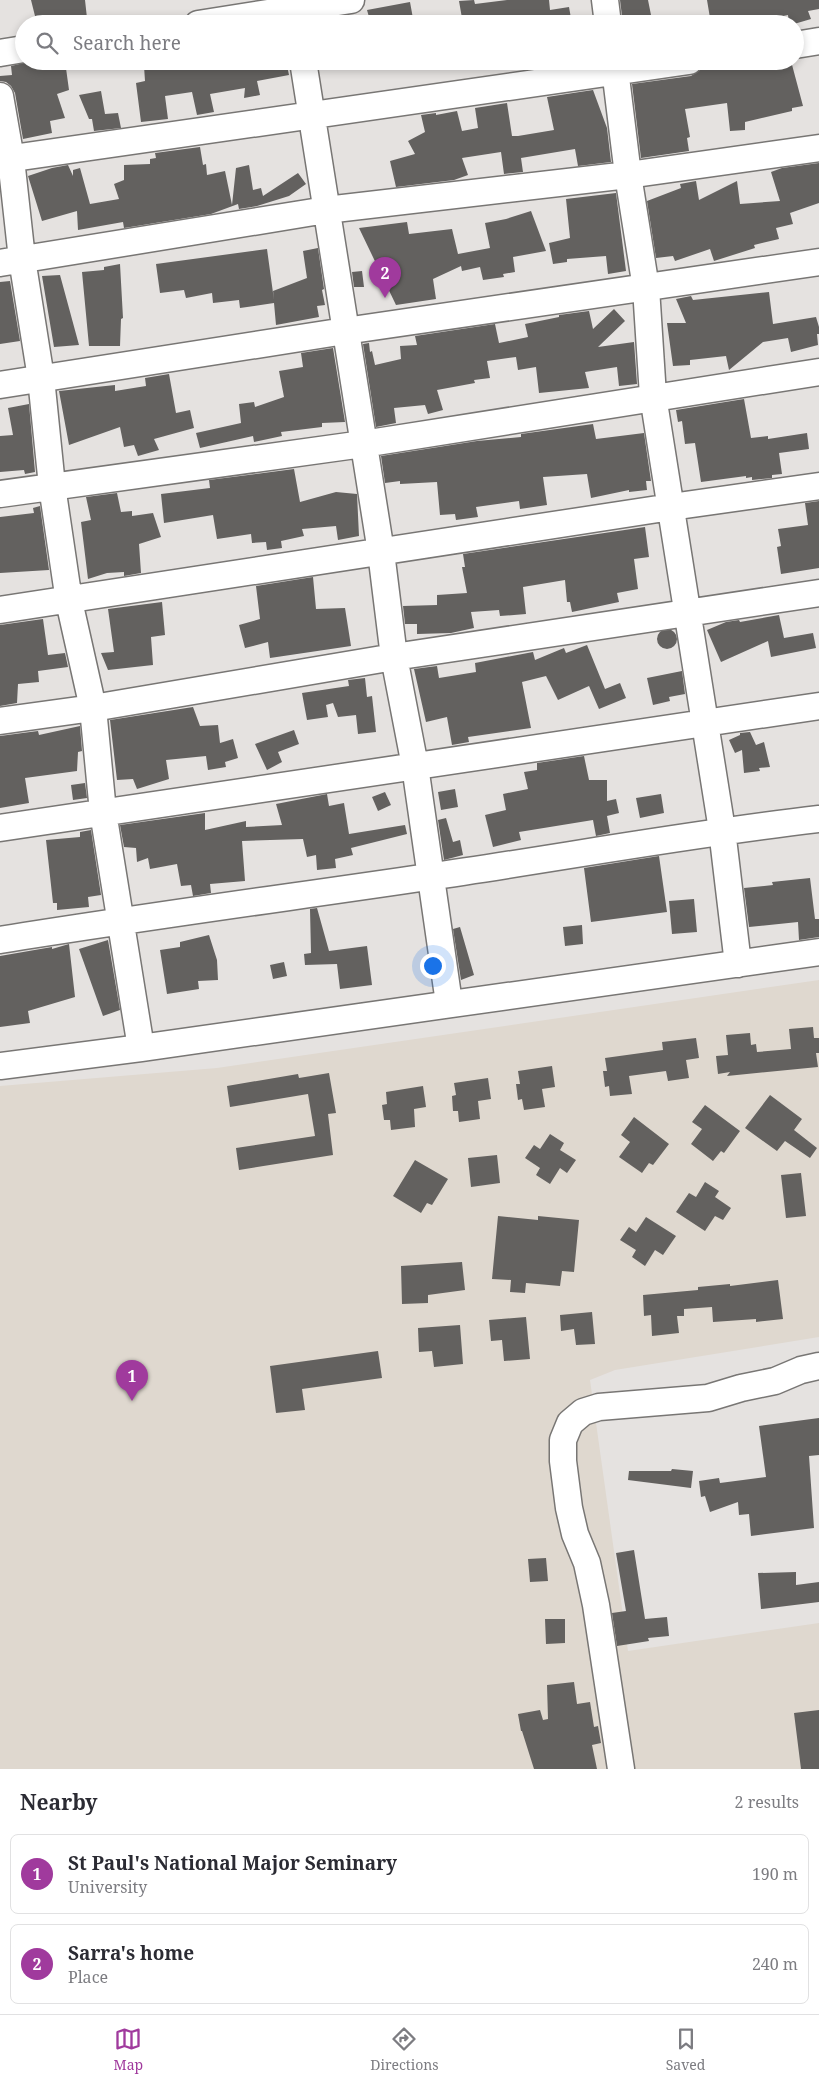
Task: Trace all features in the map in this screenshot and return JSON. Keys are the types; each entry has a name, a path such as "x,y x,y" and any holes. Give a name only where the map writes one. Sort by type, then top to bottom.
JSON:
{"street":[{"path":"266,15 351,0"},
{"path":"605,0 607,15"},
{"path":"804,44 819,41"},
{"path":"0,53 15,50"},
{"path":"304,70 363,444 382,552 394,657 415,766 449,1003"},
{"path":"6,159 312,117 597,70"},
{"path":"615,70 628,175 646,288 653,396 689,612 722,830 738,964"},
{"path":"0,96 6,159 11,261 41,378 52,486 68,601 93,708 103,812 141,1048"},
{"path":"11,261 326,210 628,175 819,148"},
{"path":"0,385 345,331 819,262"},
{"path":"0,494 363,444 653,396 819,372"},
{"path":"0,610 819,486"},
{"path":"0,721 93,708 394,657 819,593"},
{"path":"0,828 819,706"},
{"path":"0,940 430,877 722,830 819,819"},
{"path":"0,1066 141,1048 819,952"},
{"path":"621,1769 596,1605 587,1563 575,1534 562,1461 563,1440 570,1423 583,1412 599,1407 708,1398 741,1388 775,1381 802,1370 819,1366"}],"shaded area":[{"path":"819,980 819,1337 615,1370 590,1380 628,1651 819,1623 819,1769 0,1769 0,1086 217,1068"}],"building":[{"path":"31,0 85,0 87,15 35,15"},
{"path":"474,0 475,4 507,0 549,0 550,10 569,7 570,15 461,15 459,1"},
{"path":"620,0 648,0 651,15 622,15"},
{"path":"707,0 819,0 819,9 808,11 811,19 804,21 804,15 710,15"},
{"path":"410,2 412,15 368,15 367,10"},
{"path":"15,65 15,70 66,70 69,90 57,94 65,118 50,121 52,133 23,139 15,93 6,82 0,81 0,76 12,75 11,66"},
{"path":"144,70 288,70 289,75 257,81 260,95 244,98 245,88 210,94 214,112 197,115 192,92 165,96 168,119 141,122 136,83 145,81"},
{"path":"700,70 793,70 803,106 792,108 792,111 745,122 745,130 730,131 727,103 685,109 690,137 687,138 689,151 641,158 632,84 691,76"},
{"path":"593,90 607,128 611,162 578,166 575,149 521,158 523,172 504,174 501,152 462,158 468,175 454,180 396,187 390,161 415,154 408,141 425,132 421,115 436,113 436,115 457,111 462,131 478,128 475,108 507,103 512,136 518,136 554,130 547,97"},
{"path":"101,91 105,114 118,113 121,128 94,131 92,119 89,119 79,95"},
{"path":"200,147 203,165 206,164 207,175 225,171 232,205 236,168 249,165 253,190 261,188 263,196 298,173 306,184 289,196 257,206 239,209 238,204 211,214 124,228 123,222 78,230 77,211 42,221 28,176 68,165 73,176 73,170 80,168 90,204 119,199 114,184 124,180 124,165 150,164 150,159 156,158 155,153"},
{"path":"819,163 819,203 790,213 793,224 776,228 779,239 754,245 755,248 714,261 710,249 675,261 673,256 656,258 647,201 681,188 680,184 696,181 699,200 737,181 740,204 780,201 771,172 782,168"},
{"path":"616,193 626,271 608,274 606,256 567,259 567,262 553,264 549,243 570,238 566,199"},
{"path":"531,211 546,251 513,257 515,272 503,274 504,277 483,280 480,267 462,271 461,266 433,279 436,299 396,305 359,228 407,222 409,234 452,229 458,254 490,248 485,223"},
{"path":"318,248 325,305 317,306 319,317 276,325 274,303 240,308 239,300 213,303 212,293 186,298 184,290 160,293 156,264 267,249 274,300 273,291 307,278 303,251"},
{"path":"120,264 123,318 121,319 120,346 89,346 82,272 104,270 104,267"},
{"path":"362,271 364,287 354,287 352,272"},
{"path":"60,275 79,345 54,347 42,276"},
{"path":"10,281 20,341 0,344 0,282"},
{"path":"769,292 773,324 816,317 819,327 819,334 817,334 818,345 791,352 788,338 763,342 729,370 726,356 690,360 690,365 673,366 667,323 686,323 676,299 691,296 693,300"},
{"path":"614,309 625,321 598,347 634,342 637,384 619,386 617,367 585,372 589,388 539,393 536,367 518,370 516,357 487,361 490,378 474,380 475,383 437,390 443,410 428,414 425,405 394,408 396,423 376,427 363,344 369,343 375,365 401,359 400,346 417,345 415,336 495,324 499,343 528,337 525,324 559,317 559,315 589,311 593,329"},
{"path":"333,348 345,422 322,423 322,427 281,432 282,436 254,442 253,436 200,448 196,433 241,423 239,404 254,402 255,407 284,397 279,371 303,367 301,353"},
{"path":"169,374 176,413 190,410 194,428 154,439 159,450 138,456 134,445 124,447 120,427 69,445 59,391 115,385 115,391 146,386 145,378"},
{"path":"744,399 751,438 768,436 768,439 807,433 809,449 779,453 782,474 772,475 772,478 752,480 752,477 746,478 746,476 701,482 695,443 685,444 682,421 678,422 676,410"},
{"path":"29,404 35,472 25,474 24,470 0,472 0,436 13,435 8,408"},
{"path":"593,424 596,439 644,433 651,481 646,481 647,490 629,492 629,490 591,498 587,474 543,477 547,505 520,509 519,501 476,507 478,517 456,520 455,514 440,515 437,482 400,484 400,481 385,483 381,456 477,441 521,437 521,434"},
{"path":"294,469 300,502 336,492 357,494 359,536 338,540 336,526 302,529 304,536 281,541 282,548 267,550 266,542 252,543 251,534 217,539 213,515 164,523 161,494 210,488 209,480"},
{"path":"117,493 121,512 132,511 132,516 153,513 161,537 139,544 141,573 124,576 124,572 107,573 88,579 81,522 91,520 86,497"},
{"path":"819,501 819,568 781,574 777,547 781,546 778,529 808,525 805,503"},
{"path":"40,506 49,570 0,573 0,517 34,513 33,508"},
{"path":"645,527 649,557 634,559 638,589 617,593 619,602 572,612 570,602 567,602 565,580 523,587 526,614 500,616 499,610 471,612 474,628 451,633 417,634 417,624 405,624 403,606 437,605 437,595 467,593 462,567 465,567 463,554"},
{"path":"313,577 316,609 345,608 351,646 270,658 268,642 245,648 239,625 260,619 256,586"},
{"path":"162,602 165,635 151,637 153,665 108,670 101,653 114,652 108,609"},
{"path":"779,615 784,638 813,633 816,648 771,657 768,641 721,662 707,630 726,622 739,620 740,622"},
{"path":"43,619 48,655 65,653 68,667 38,671 39,682 18,684 17,703 0,706 0,625"},
{"path":"667,629 674,632 677,639 674,646 667,649 660,646 657,639 660,632"},
{"path":"587,645 605,689 620,683 626,698 599,709 589,686 558,700 546,676 522,682 531,728 468,737 469,742 452,745 447,717 426,722 414,669 437,666 439,678 476,672 475,663 533,652 535,660 564,648 566,653"},
{"path":"682,671 685,694 669,697 670,701 653,705 647,678"},
{"path":"365,678 367,697 372,696 376,732 358,734 356,715 338,717 333,703 326,705 328,717 307,720 302,693 349,686 348,680"},
{"path":"193,707 200,726 218,725 220,743 233,739 238,758 225,762 226,767 208,770 206,756 166,760 169,779 137,789 133,779 117,780 110,720"},
{"path":"80,726 82,751 78,752 77,771 25,778 29,803 0,808 0,736 38,731 39,735"},
{"path":"294,730 299,744 278,752 282,762 267,770 255,744"},
{"path":"750,732 756,745 764,742 770,767 759,768 760,771 744,773 742,750 735,753 729,740 740,735 740,733"},
{"path":"584,756 589,780 607,780 607,801 616,799 619,813 607,816 610,833 596,836 593,820 519,832 521,840 493,847 485,815 506,810 503,794 528,789 524,772 537,770 537,763"},
{"path":"85,783 87,798 73,800 71,785"},
{"path":"455,789 458,807 441,810 438,792"},
{"path":"385,792 391,805 378,811 372,797"},
{"path":"327,794 329,806 344,803 349,834 405,825 407,834 351,848 353,855 335,859 336,868 317,870 316,855 307,857 303,839 242,841 245,881 210,884 211,893 193,896 191,885 181,886 177,864 150,869 148,858 137,862 136,848 124,847 120,825 205,813 205,830 246,821 246,827 282,825 276,804"},
{"path":"661,794 664,813 640,818 636,798"},
{"path":"446,818 453,842 460,840 463,855 444,860 438,820"},
{"path":"91,830 101,895 88,897 89,907 57,910 57,903 53,903 46,840 80,837 80,832"},
{"path":"659,856 667,912 591,922 584,868"},
{"path":"810,878 815,919 819,919 819,937 799,940 798,922 749,927 744,888 773,885 772,882"},
{"path":"694,899 697,932 672,934 669,901"},
{"path":"317,908 329,951 367,946 372,985 340,989 337,964 305,965 304,954 311,953 310,909"},
{"path":"582,925 583,944 565,946 563,927"},
{"path":"460,927 474,975 461,980 453,929"},
{"path":"209,935 217,960 218,980 198,981 199,989 167,994 160,950 180,947 180,942"},
{"path":"108,940 120,1010 103,1016 79,949"},
{"path":"69,944 75,997 28,1011 30,1023 0,1027 0,956 52,947 52,949"},
{"path":"284,962 287,976 273,979 270,965"},
{"path":"813,1027 814,1038 819,1038 819,1053 816,1053 818,1067 727,1076 730,1072 718,1074 716,1056 728,1055 726,1035 750,1033 751,1045 756,1044 757,1052 791,1049 789,1029"},
{"path":"696,1038 699,1058 686,1060 689,1078 668,1081 666,1071 629,1076 632,1094 610,1096 609,1086 605,1087 603,1071 607,1071 605,1058 663,1050 662,1042"},
{"path":"552,1066 555,1087 542,1089 545,1107 524,1110 522,1099 518,1100 516,1084 520,1084 518,1071"},
{"path":"329,1073 336,1113 328,1114 333,1155 239,1170 236,1148 315,1136 308,1094 230,1107 227,1086 298,1074 299,1078"},
{"path":"488,1078 491,1099 478,1101 480,1119 459,1122 458,1111 453,1111 452,1096 456,1095 454,1083"},
{"path":"423,1086 426,1107 414,1109 415,1127 391,1130 390,1120 384,1120 382,1105 387,1104 386,1092"},
{"path":"770,1095 802,1119 794,1130 817,1148 810,1158 785,1141 777,1151 745,1128"},
{"path":"705,1105 740,1131 724,1153 721,1151 713,1161 691,1144 702,1129 692,1122"},
{"path":"634,1117 669,1144 653,1165 649,1163 642,1173 619,1157 630,1142 621,1135"},
{"path":"550,1134 564,1143 560,1150 576,1160 567,1173 560,1168 550,1184 536,1175 540,1168 525,1158 534,1145 540,1149"},
{"path":"497,1155 500,1183 471,1187 468,1158"},
{"path":"415,1160 448,1179 432,1205 427,1203 421,1213 393,1196"},
{"path":"801,1173 806,1216 786,1218 781,1175"},
{"path":"705,1182 719,1191 715,1197 731,1208 723,1220 715,1216 705,1231 676,1212 689,1193 696,1197"},
{"path":"498,1216 538,1220 538,1216 579,1220 574,1272 562,1271 560,1286 526,1283 525,1293 510,1292 511,1280 492,1279"},
{"path":"646,1217 676,1236 663,1255 655,1250 645,1266 632,1257 636,1250 620,1240 629,1227 636,1232"},
{"path":"462,1262 465,1290 428,1295 428,1303 402,1304 401,1266"},
{"path":"778,1280 783,1319 756,1322 756,1319 713,1322 712,1307 684,1309 684,1316 677,1316 679,1333 652,1336 651,1315 644,1316 643,1295 698,1290 698,1287 730,1284 730,1286"},
{"path":"592,1312 595,1344 576,1345 574,1329 561,1331 560,1315"},
{"path":"526,1317 530,1359 504,1361 502,1340 491,1341 489,1320"},
{"path":"460,1325 463,1364 434,1367 432,1351 419,1352 418,1328"},
{"path":"378,1351 382,1378 302,1389 305,1410 276,1413 270,1366"},
{"path":"819,1418 819,1455 809,1456 814,1528 751,1536 749,1514 739,1515 738,1502 710,1512 705,1496 701,1497 699,1481 719,1478 720,1483 766,1477 759,1426"},
{"path":"672,1469 693,1471 691,1488 628,1480 629,1471 671,1471"},
{"path":"634,1550 645,1619 667,1617 669,1636 648,1638 649,1641 617,1646 612,1613 626,1611 616,1553"},
{"path":"546,1558 548,1581 530,1582 528,1559"},
{"path":"796,1572 796,1585 819,1582 819,1602 761,1609 758,1573"},
{"path":"545,1619 565,1619 565,1643 546,1644"},
{"path":"574,1682 577,1704 590,1702 594,1727 598,1726 601,1743 592,1745 597,1769 534,1769 521,1731 518,1714 540,1710 543,1720 548,1719 547,1685"},
{"path":"819,1710 819,1769 801,1769 794,1713"}],"place":[{"name":"Sarra's home","path":"385,298"},
{"name":"St Paul's National Major Seminary","path":"132,1401"}]}
